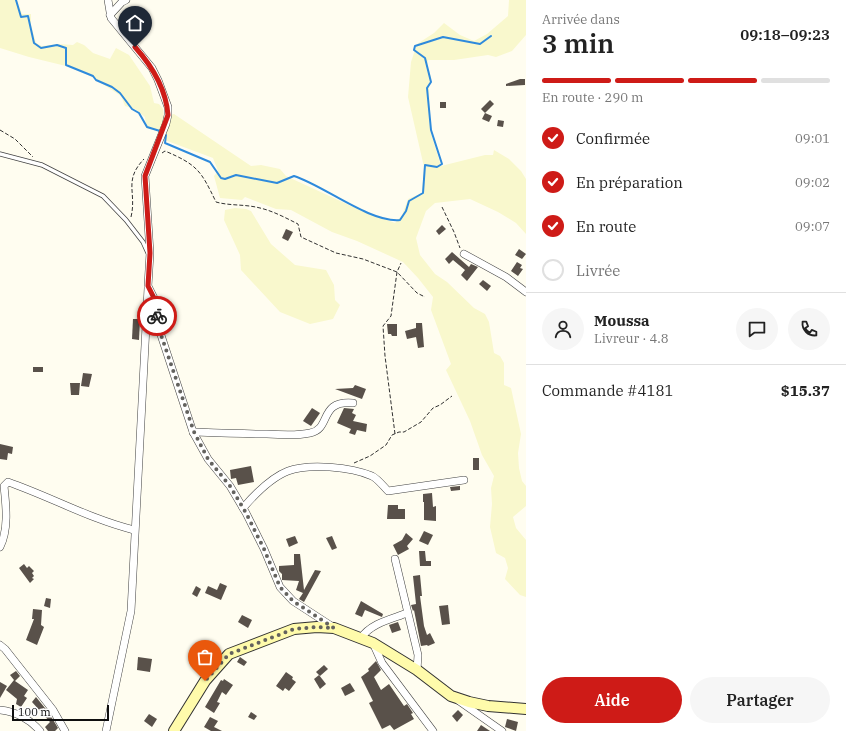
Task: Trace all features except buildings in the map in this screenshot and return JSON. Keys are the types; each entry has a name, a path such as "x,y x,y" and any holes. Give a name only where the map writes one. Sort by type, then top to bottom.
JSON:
{"main road":[{"path":"174,731 205,681 229,654 294,629 317,627 334,628 373,643 417,670 451,696 488,706 526,710"}],"street":[{"path":"106,731 131,611 134,530 150,256 145,176 166,124 168,115 168,107 152,68 119,30 110,15 108,0"},
{"path":"110,15 122,2 126,0"},
{"path":"464,254 506,277 526,292"},
{"path":"148,286 154,298 158,326 194,432 208,459 230,486 243,508 257,535 280,587 293,601 334,628"},
{"path":"194,432 287,435 309,434 319,429 330,409 335,404 342,402 353,403"},
{"path":"243,508 263,487 289,471 302,468 347,469 374,477 388,491 464,480"},
{"path":"0,547 4,538 6,506 4,486 8,482 50,498 88,515 134,530"},
{"path":"395,559 418,655 417,670"},
{"path":"361,638 365,632 377,625 408,613"},
{"path":"373,643 382,663 433,731"},
{"path":"0,645 5,649 53,710 66,731"},
{"path":"451,696 502,731"},
{"path":"0,710 34,723 40,731"}],"lane":[{"path":"0,154 42,165 103,196 114,206 143,242 150,256"}],"path":[{"path":"0,130 15,139 42,165"},
{"path":"130,226 132,213 132,177 135,168 145,158 165,152 183,159 202,174 216,202 228,206 240,205 260,208 281,215 298,224 301,237 336,253 363,259 397,272 417,293 425,297"},
{"path":"442,207 454,232 457,244 464,254"},
{"path":"395,434 385,356 383,326 391,316 397,272 401,263"},
{"path":"347,469 357,461 370,456 386,445 395,434 404,432 421,422 433,408 440,405 452,396"}],"green space":[{"path":"0,0 17,0 22,14 31,14 31,25 36,43 42,46 59,44 73,45 77,42 84,45 93,53 110,59 116,48 129,55 150,86 154,103 159,104 163,109 164,119 160,129 158,131 146,128 145,117 135,109 125,106 121,96 89,75 70,67 0,48"},
{"path":"509,0 526,0 526,35 512,51 496,57 488,55 454,60 428,60 427,66 431,77 429,84 430,130 441,166 485,155 493,155 494,150 509,159 521,171 526,179 526,234 516,223 498,212 470,199 435,203 426,211 416,238 420,255 435,274 447,282 474,308 485,314 489,322 494,353 500,356 504,363 504,385 511,388 521,434 518,453 519,468 522,481 526,486 526,506 513,517 516,528 526,540 526,597 520,595 505,579 508,568 505,558 496,553 490,527 492,504 491,488 494,476 482,455 470,421 446,370 451,364 431,310 433,297 418,278 403,262 357,241 332,232 291,210 276,209 245,197 242,200 220,198 214,176 218,171 213,158 162,139 170,115 174,114 251,166 261,165 280,169 286,176 351,206 395,223 402,215 408,199 422,193 424,167 408,97 411,62 417,44 434,33 444,23 460,35 474,41 487,34 508,16"},
{"path":"235,208 251,211 271,244 295,265 326,270 334,285 335,300 340,305 333,319 310,324 280,312 241,270 240,255 224,220 225,210"}],"waterway":[{"path":"16,0 21,17 28,16 34,43 41,48 57,45 66,48 66,65 93,76 96,80 112,87 120,93 132,109 139,113 147,127 160,131"},
{"path":"166,135 165,143 210,162 221,178 225,179 236,175 277,183 294,176 375,216 400,220 406,211 409,201 423,193 425,165 437,167 442,164 431,130 427,88 431,82 425,58 414,50 415,46 443,37 480,44 491,36"}],"way so far":[{"path":"157,316 158,326 194,432 208,459 230,486 246,513 264,549 280,587 293,601 334,628 317,627 294,629 229,654 205,681"}],"route":[{"path":"135,47 152,68 168,107 166,124 156,145 145,176 150,253 148,286 154,298 157,316"}]}
